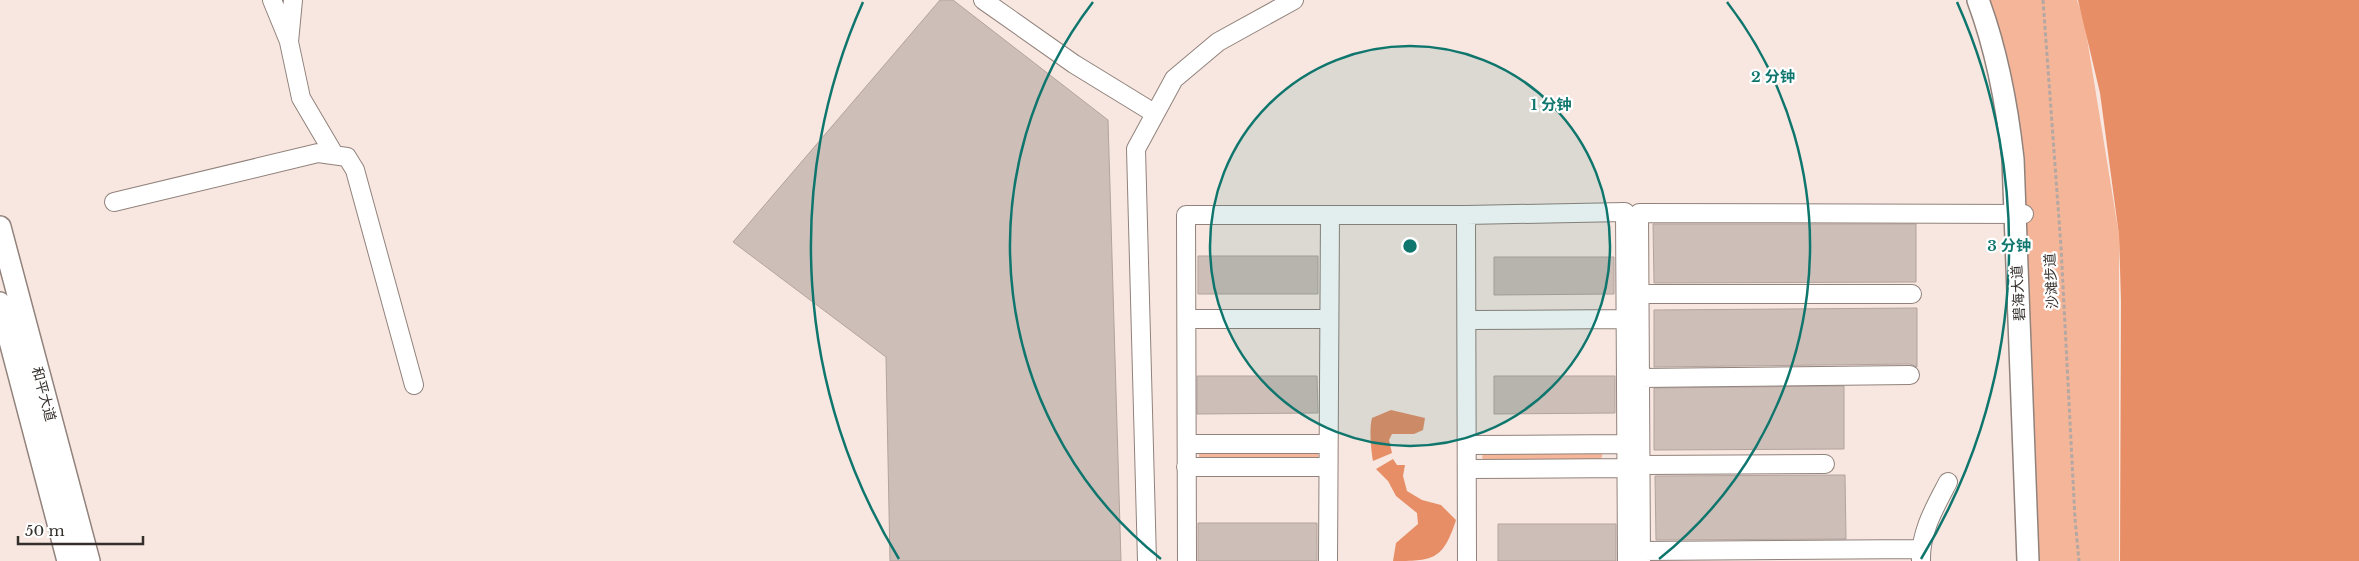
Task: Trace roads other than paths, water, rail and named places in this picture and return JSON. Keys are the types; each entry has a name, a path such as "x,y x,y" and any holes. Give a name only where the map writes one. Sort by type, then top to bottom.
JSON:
{"main road":[{"name":"碧海大道","path":"1978,0 1992,40 2008,120 2020,214 2037,561"},
{"name":"碧海大道","path":"1987,0 1999,36 2013,95 2021,157 2020,214 2028,561"},
{"name":"和平大道","path":"0,227 90,561"},
{"name":"和平大道","path":"0,303 68,561"}],"street":[{"path":"272,0 289,42 301,98 334,154"},
{"path":"289,42 293,0"},
{"path":"983,0 1074,64 1154,113"},
{"path":"1148,561 1136,149 1174,79 1218,42 1294,0"},
{"path":"114,202 318,153 347,157 355,170 414,385"},
{"path":"1632,212 1640,294 1640,378 1634,467 1637,558 1921,555 1929,520 1948,482"},
{"path":"1632,212 1626,319 1627,444 1634,467"},
{"path":"1187,561 1186,215 1466,215 1632,212 2020,214"},
{"path":"1328,561 1330,215"},
{"path":"1466,215 1467,561"},
{"path":"1640,294 1912,294"},
{"path":"1187,319 1329,319"},
{"path":"1467,320 1626,319"},
{"path":"1640,378 1910,375"},
{"path":"1187,444 1328,444"},
{"path":"1468,445 1627,444"},
{"path":"1468,469 1825,464"},
{"path":"1186,467 1328,467"}]}
